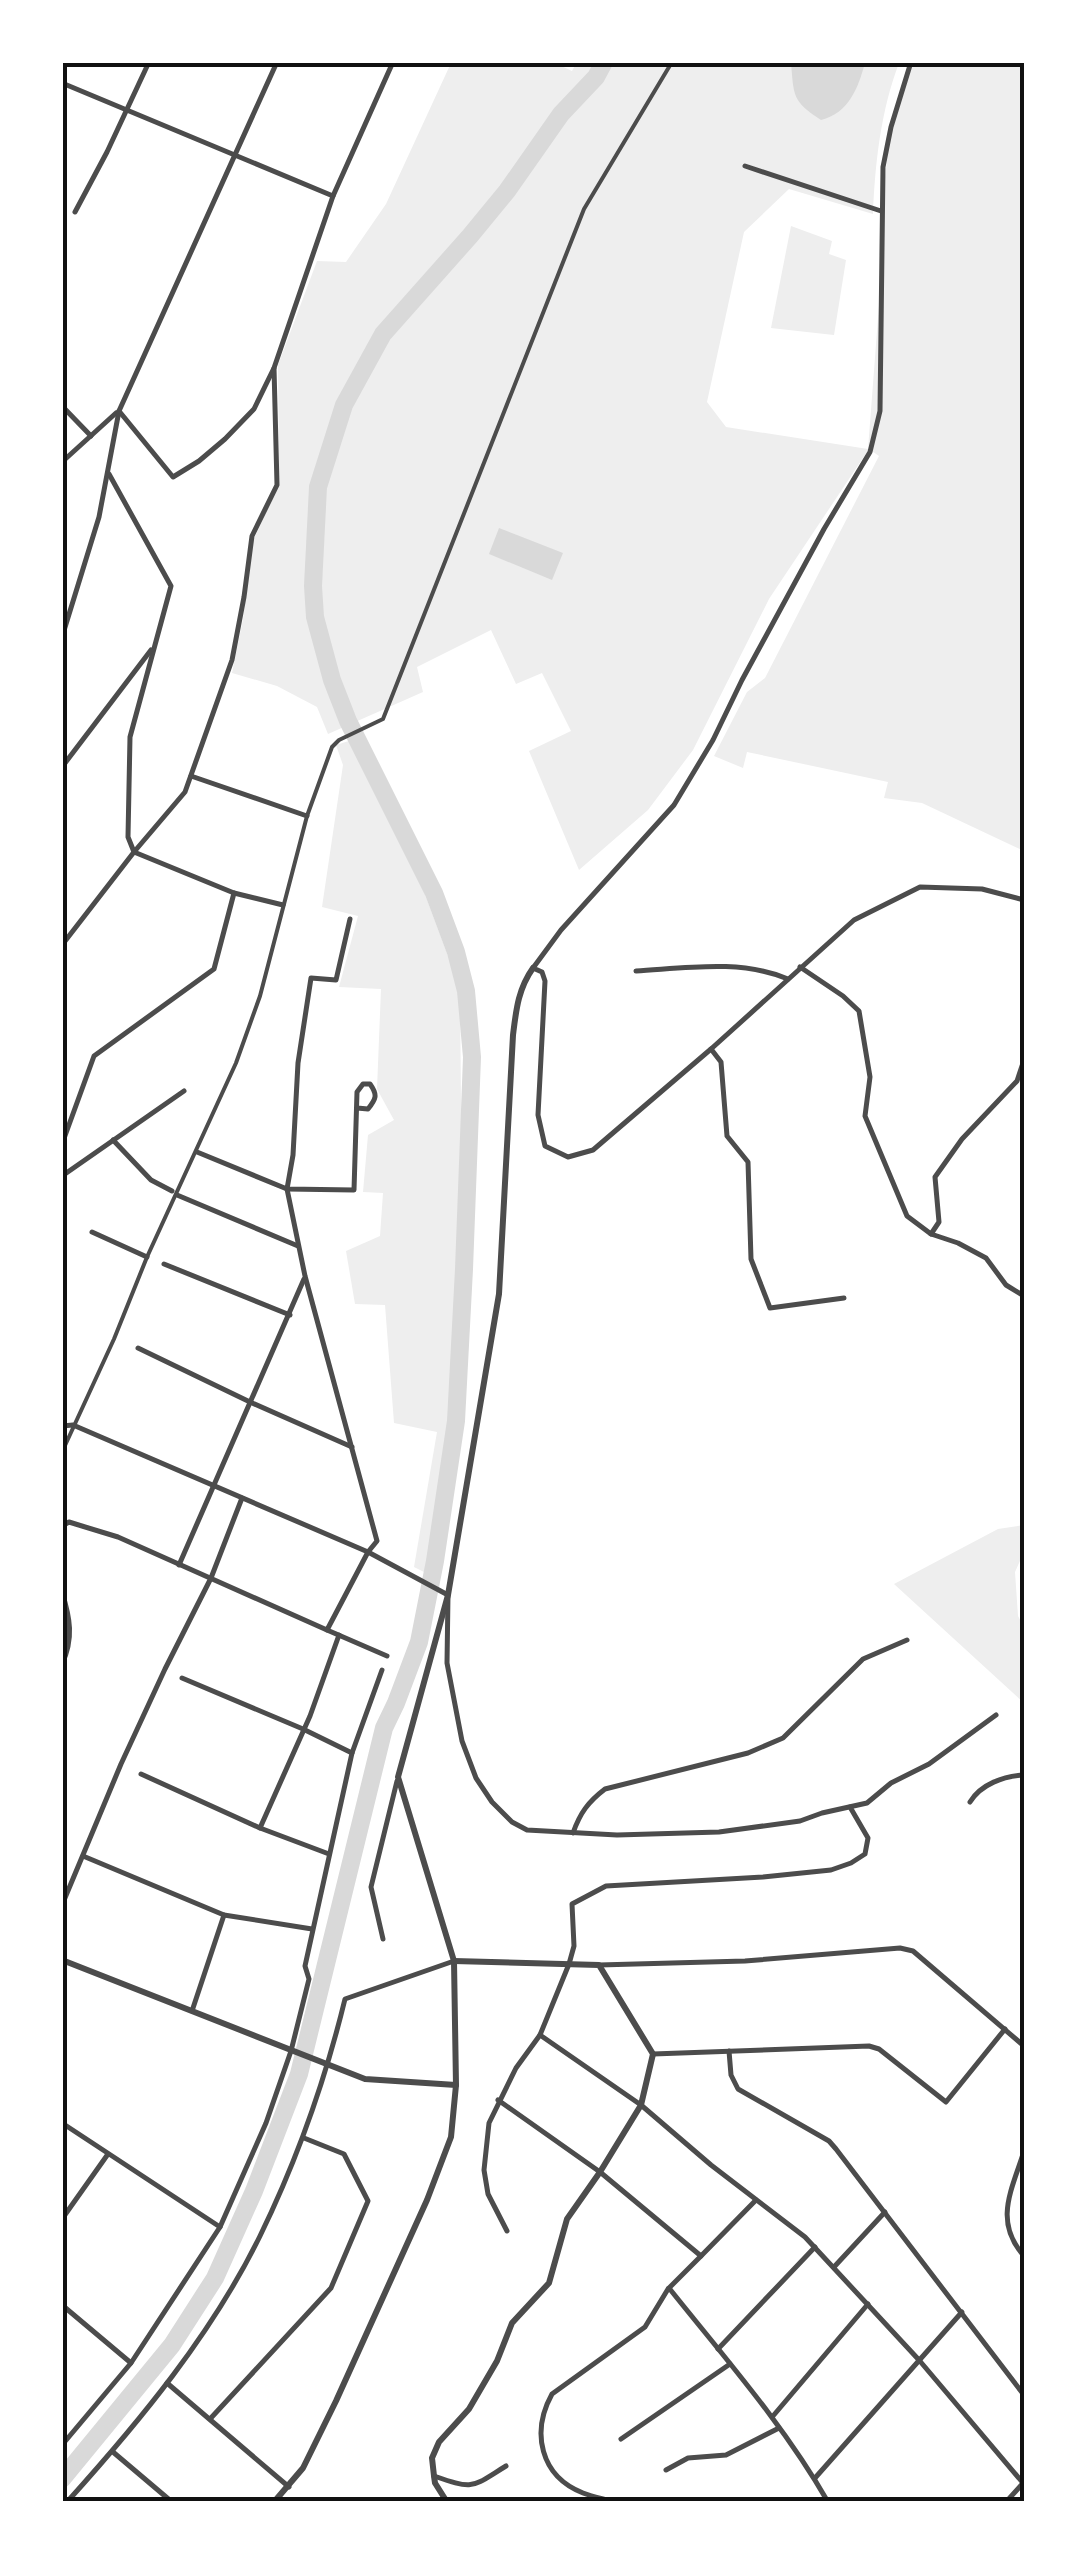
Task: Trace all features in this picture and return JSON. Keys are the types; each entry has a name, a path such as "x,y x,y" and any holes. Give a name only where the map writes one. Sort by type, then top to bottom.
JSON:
{"street":[{"path":"75,212 149,62"},
{"path":"62,638 98,517 118,411 277,62"},
{"path":"118,411 173,477 199,462 254,409 274,368 333,196 393,62"},
{"path":"62,1452 174,1193 236,1064 260,996 308,816 332,748 382,719 584,209 672,62"},
{"path":"383,1939 371,1887 448,1595 499,1294 518,996 525,979 561,930 674,805 870,452 880,411 883,167 911,62"},
{"path":"62,84 333,196"},
{"path":"745,166 882,211"},
{"path":"62,945 185,792 191,776 232,660 252,536 277,485 274,368"},
{"path":"62,406 91,436"},
{"path":"62,462 118,411"},
{"path":"108,471 171,586 130,736 128,837 134,852 234,893 283,905"},
{"path":"62,767 155,644"},
{"path":"191,776 308,816"},
{"path":"533,968 542,972 545,981 538,1116 545,1146 568,1157 593,1150 854,920 920,887 982,889 1024,900"},
{"path":"62,1144 94,1056 214,970 234,893"},
{"path":"328,1630 377,1540 305,1276 287,1190 298,1064 311,978 336,980 350,919"},
{"path":"636,971 741,967 767,970 788,978"},
{"path":"800,968 843,996 858,1011 870,1077 866,1116 906,1216 931,1234 986,1258 1006,1285 1024,1296"},
{"path":"711,1048 721,1062 727,1136 748,1162 751,1259 770,1308 844,1298"},
{"path":"931,1234 939,1222 934,1177 962,1139 1017,1081 1024,1060"},
{"path":"197,1152 287,1190 354,1190 357,1092 363,1084 370,1084 376,1100 368,1109 357,1108"},
{"path":"62,1176 184,1091"},
{"path":"113,1140 151,1180 298,1246"},
{"path":"92,1232 147,1257"},
{"path":"164,1264 290,1314"},
{"path":"179,1565 305,1276"},
{"path":"138,1348 352,1446"},
{"path":"62,1426 73,1425 214,1484 368,1552 448,1595"},
{"path":"62,1905 164,1669 211,1578 242,1498"},
{"path":"62,1526 69,1522 118,1536 387,1656"},
{"path":"62,1592 70,1619 71,1645 62,1664"},
{"path":"448,1595 446,1663 462,1741 476,1778 492,1802 512,1822 527,1830 616,1835 718,1832 800,1822 867,1803 890,1783 929,1764 996,1716"},
{"path":"260,1828 339,1635"},
{"path":"573,1833 588,1802 605,1789 748,1754 784,1738 863,1659 907,1640"},
{"path":"62,2445 131,2363 220,2228 266,2123 291,2051 309,1979 305,1966 352,1753 382,1670"},
{"path":"182,1678 352,1753"},
{"path":"142,1774 260,1828 329,1854"},
{"path":"970,1802 977,1791 1005,1776 1024,1776"},
{"path":"274,2502 303,2468 336,2401 428,2200 451,2137 456,2085 454,1961 398,1777"},
{"path":"507,2231 488,2194 484,2170 489,2123 516,2068 540,2035 569,1964 574,1946 572,1904 606,1886 763,1877 831,1870 851,1863 865,1854 868,1838 849,1806"},
{"path":"83,1856 224,1914 313,1929"},
{"path":"192,2012 224,1914"},
{"path":"67,2502 167,2382 227,2295 259,2237 304,2138 346,1999 454,1961 600,1965 745,1961 900,1948 912,1951 1024,2046"},
{"path":"62,1960 365,2079 456,2085"},
{"path":"448,2502 434,2476 432,2458 439,2442 468,2409 497,2361 512,2323 550,2284 567,2220 641,2105 653,2054 600,1965"},
{"path":"653,2054 870,2046 880,2049 946,2102 1005,2029"},
{"path":"540,2035 641,2105 815,2247 1024,2482 1006,2502"},
{"path":"728,2051 731,2075 738,2088 829,2141 1024,2395"},
{"path":"498,2100 600,2172 700,2256"},
{"path":"62,2124 220,2228"},
{"path":"210,2419 331,2288 368,2201 344,2154 304,2138"},
{"path":"1024,2153 1005,2211 1010,2237 1024,2256"},
{"path":"62,2220 108,2154"},
{"path":"614,2502 582,2493 561,2480 547,2461 540,2438 543,2410 552,2394 645,2327 669,2288 756,2200"},
{"path":"834,2267 885,2212"},
{"path":"718,2348 815,2247"},
{"path":"669,2288 772,2417 827,2501"},
{"path":"772,2417 868,2304"},
{"path":"62,2306 131,2363"},
{"path":"815,2478 962,2312"},
{"path":"621,2439 730,2364"},
{"path":"167,2382 289,2487"},
{"path":"666,2470 688,2458 726,2456 779,2428"},
{"path":"113,2451 172,2502"},
{"path":"434,2476 473,2486 506,2466"}],"shaded area":[{"path":"577,62 899,63 880,137 873,214 789,189 744,232 707,402 726,427 868,449 881,279 881,211 891,127 911,63 1024,63 1024,851 922,803 884,798 888,782 747,752 743,768 714,756 747,692 765,678 879,456 869,449 769,599 693,750 648,810 579,870 529,751 571,731 542,673 516,684 491,630 417,667 423,692 328,734 317,707 277,686 232,673 253,541 279,484 278,365 317,261 346,262 386,204 451,63 555,63 572,71"},
{"path":"791,62 865,63 845,105 821,120 796,97"},
{"path":"791,226 832,241 829,254 846,260 834,335 771,328"},
{"path":"499,528 563,553 552,580 489,554"},
{"path":"352,740 405,841 460,988 462,1224 449,1434 428,1574 414,1567 437,1432 394,1423 385,1305 355,1304 346,1251 380,1236 383,1193 363,1192 368,1135 394,1120 377,1089 381,989 339,987 358,916 322,907 343,765 336,745"},
{"path":"1024,1525 1024,1552 1015,1572 1018,1616 1024,1627 1024,1703 894,1584 998,1529"}],"waterway":[{"path":"62,2479 172,2345 215,2278 299,2074 384,1728 419,1642 456,1421 472,1057 466,991 434,893 348,721 332,680 315,617 318,487 344,405 383,334 507,191 561,114 596,77 604,62"}]}
